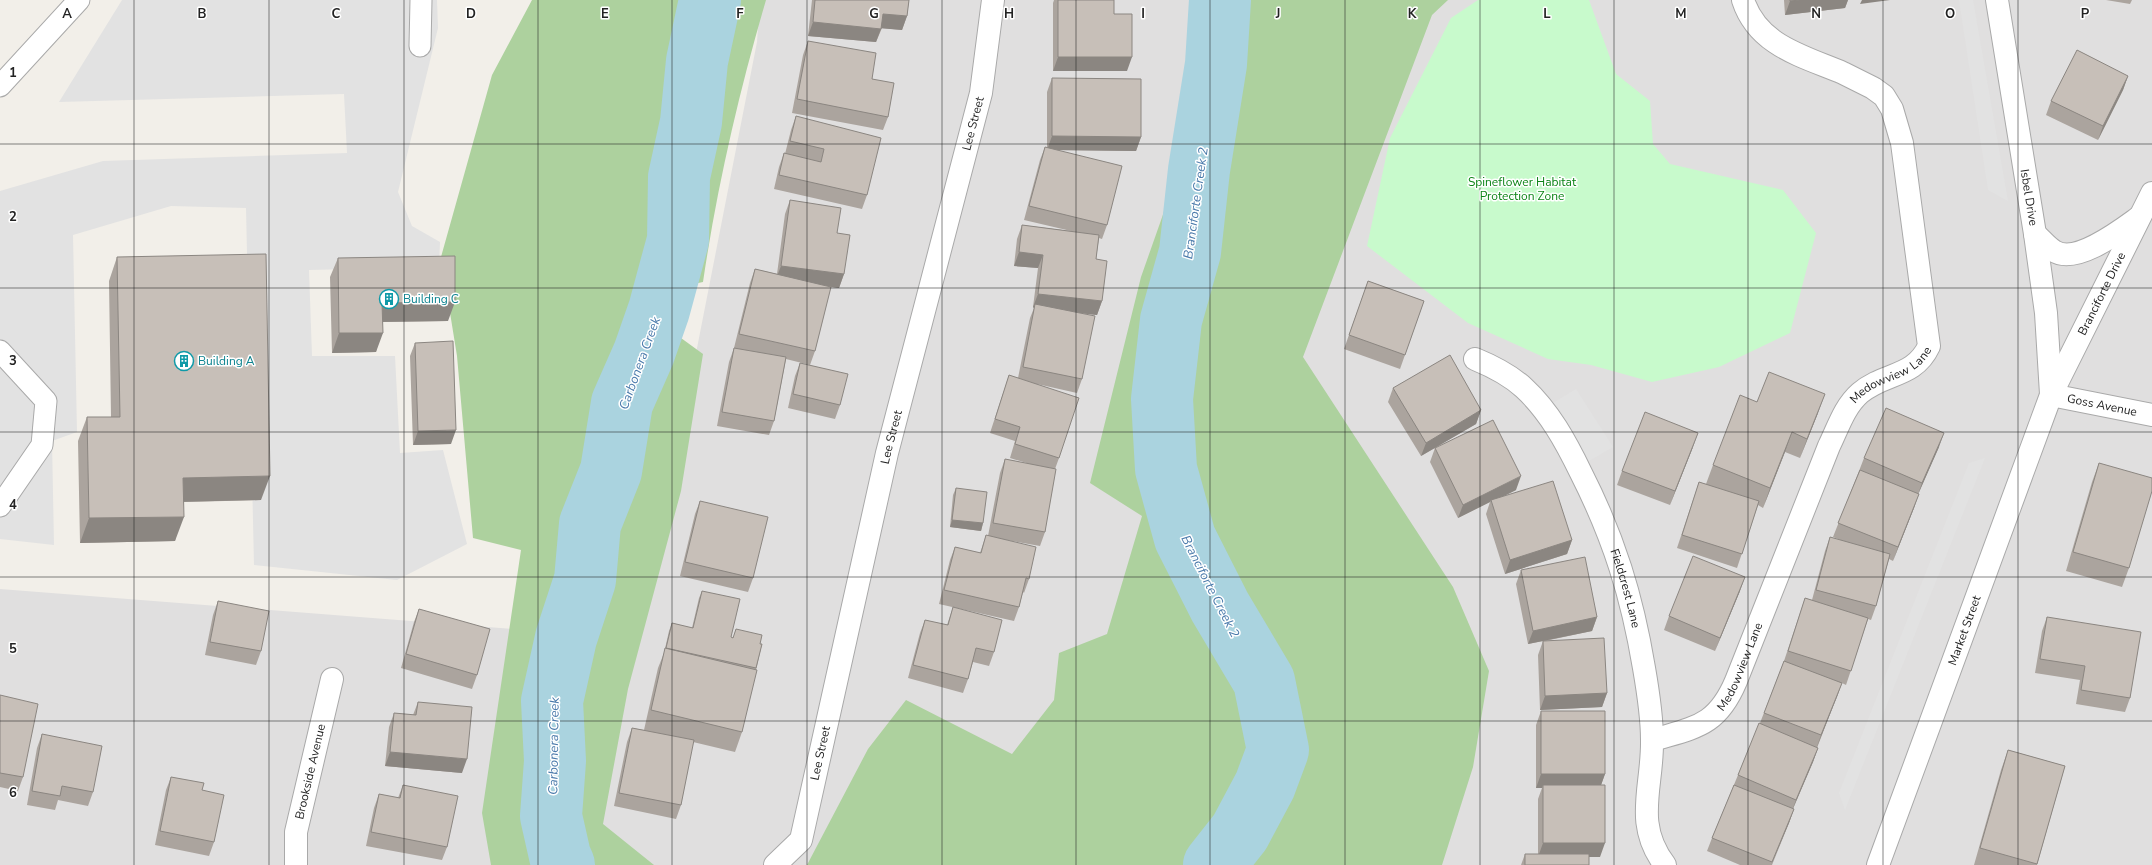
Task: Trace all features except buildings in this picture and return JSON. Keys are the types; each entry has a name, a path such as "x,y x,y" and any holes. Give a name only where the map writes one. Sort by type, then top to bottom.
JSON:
{"street":[{"name":"Lee Street","path":"776,865 801,840 887,453 981,93 993,0"},
{"name":"Medowview Lane","path":"1652,740 1706,722 1716,715 1725,704 1734,688 1829,446 1843,415 1852,401 1861,392 1890,376 1911,369 1923,359 1929,346 1906,169 1898,129 1892,109 1884,96 1873,88 1784,49 1770,39 1753,22 1743,0"},
{"name":"Isbel Drive","path":"1997,0 2035,234 2046,313 2051,395"},
{"name":"Branciforte Drive","path":"2051,395 2152,193"},
{"path":"2035,234 2055,252 2068,255 2099,245 2139,218"},
{"name":"Fieldcrest Lane","path":"1474,359 1514,380 1538,402 1570,450 1614,544 1633,606 1647,690 1652,740 1646,800 1647,830 1655,849 1665,865"},
{"name":"Goss Avenue","path":"2051,395 2152,415"},
{"name":"Market Street","path":"1878,865 2051,395"},
{"name":"Brookside Avenue","path":"296,865 296,832 332,679"}],"lane":[{"path":"0,86 79,0"},
{"path":"420,46 421,0"},
{"path":"0,351 46,401 42,445 0,506"}],"shaded area":[{"path":"122,0 437,0 438,28 398,192 412,226 440,242 439,267 309,270 312,356 395,356 400,453 443,450 467,544 397,580 254,565 246,208 171,206 73,235 77,432 52,441 54,545 0,539 0,191 103,161 347,153 344,94 59,102"},
{"path":"760,0 2152,0 2152,865 0,865 0,589 640,639 757,42"},
{"path":"1959,0 1973,0 2008,201 1988,190"},
{"path":"1576,389 1613,447 1589,461 1553,403"},
{"path":"1985,458 1845,810 1839,793 1969,463"}],"green space":[{"path":"532,0 766,0 747,70 722,175 703,282 679,287 659,322 703,354 681,491 628,689 603,824 654,865 491,865 482,813 521,550 473,538 457,356 441,257 492,75"},
{"path":"1211,0 1448,0 1432,15 1303,357 1453,587 1489,671 1473,767 1442,865 807,865 868,749 906,700 1012,754 1054,700 1059,653 1107,634 1142,516 1090,483 1141,277 1184,155"},
{"name":"Spineflower Habitat Protection Zone","path":"1478,0 1589,0 1616,74 1650,101 1653,144 1670,164 1783,190 1816,233 1790,333 1719,367 1652,382 1591,365 1548,359 1468,323 1367,246 1390,138 1451,18"}],"waterway":[{"name":"Carbonera Creek","path":"564,865 560,856 551,816 555,761 552,701 566,638 585,580 590,524 611,471 622,403 644,353 659,310 678,240 679,177 691,122 697,61 710,0"},
{"name":"Branciforte Creek 2","path":"1214,865 1240,832 1265,785 1278,750 1264,681 1220,607 1185,538 1166,469 1162,399 1171,320 1190,252 1199,170 1216,64 1220,0"}],"place":[{"name":"Building C","path":"389,299"},
{"name":"Building A","path":"184,361"}]}
